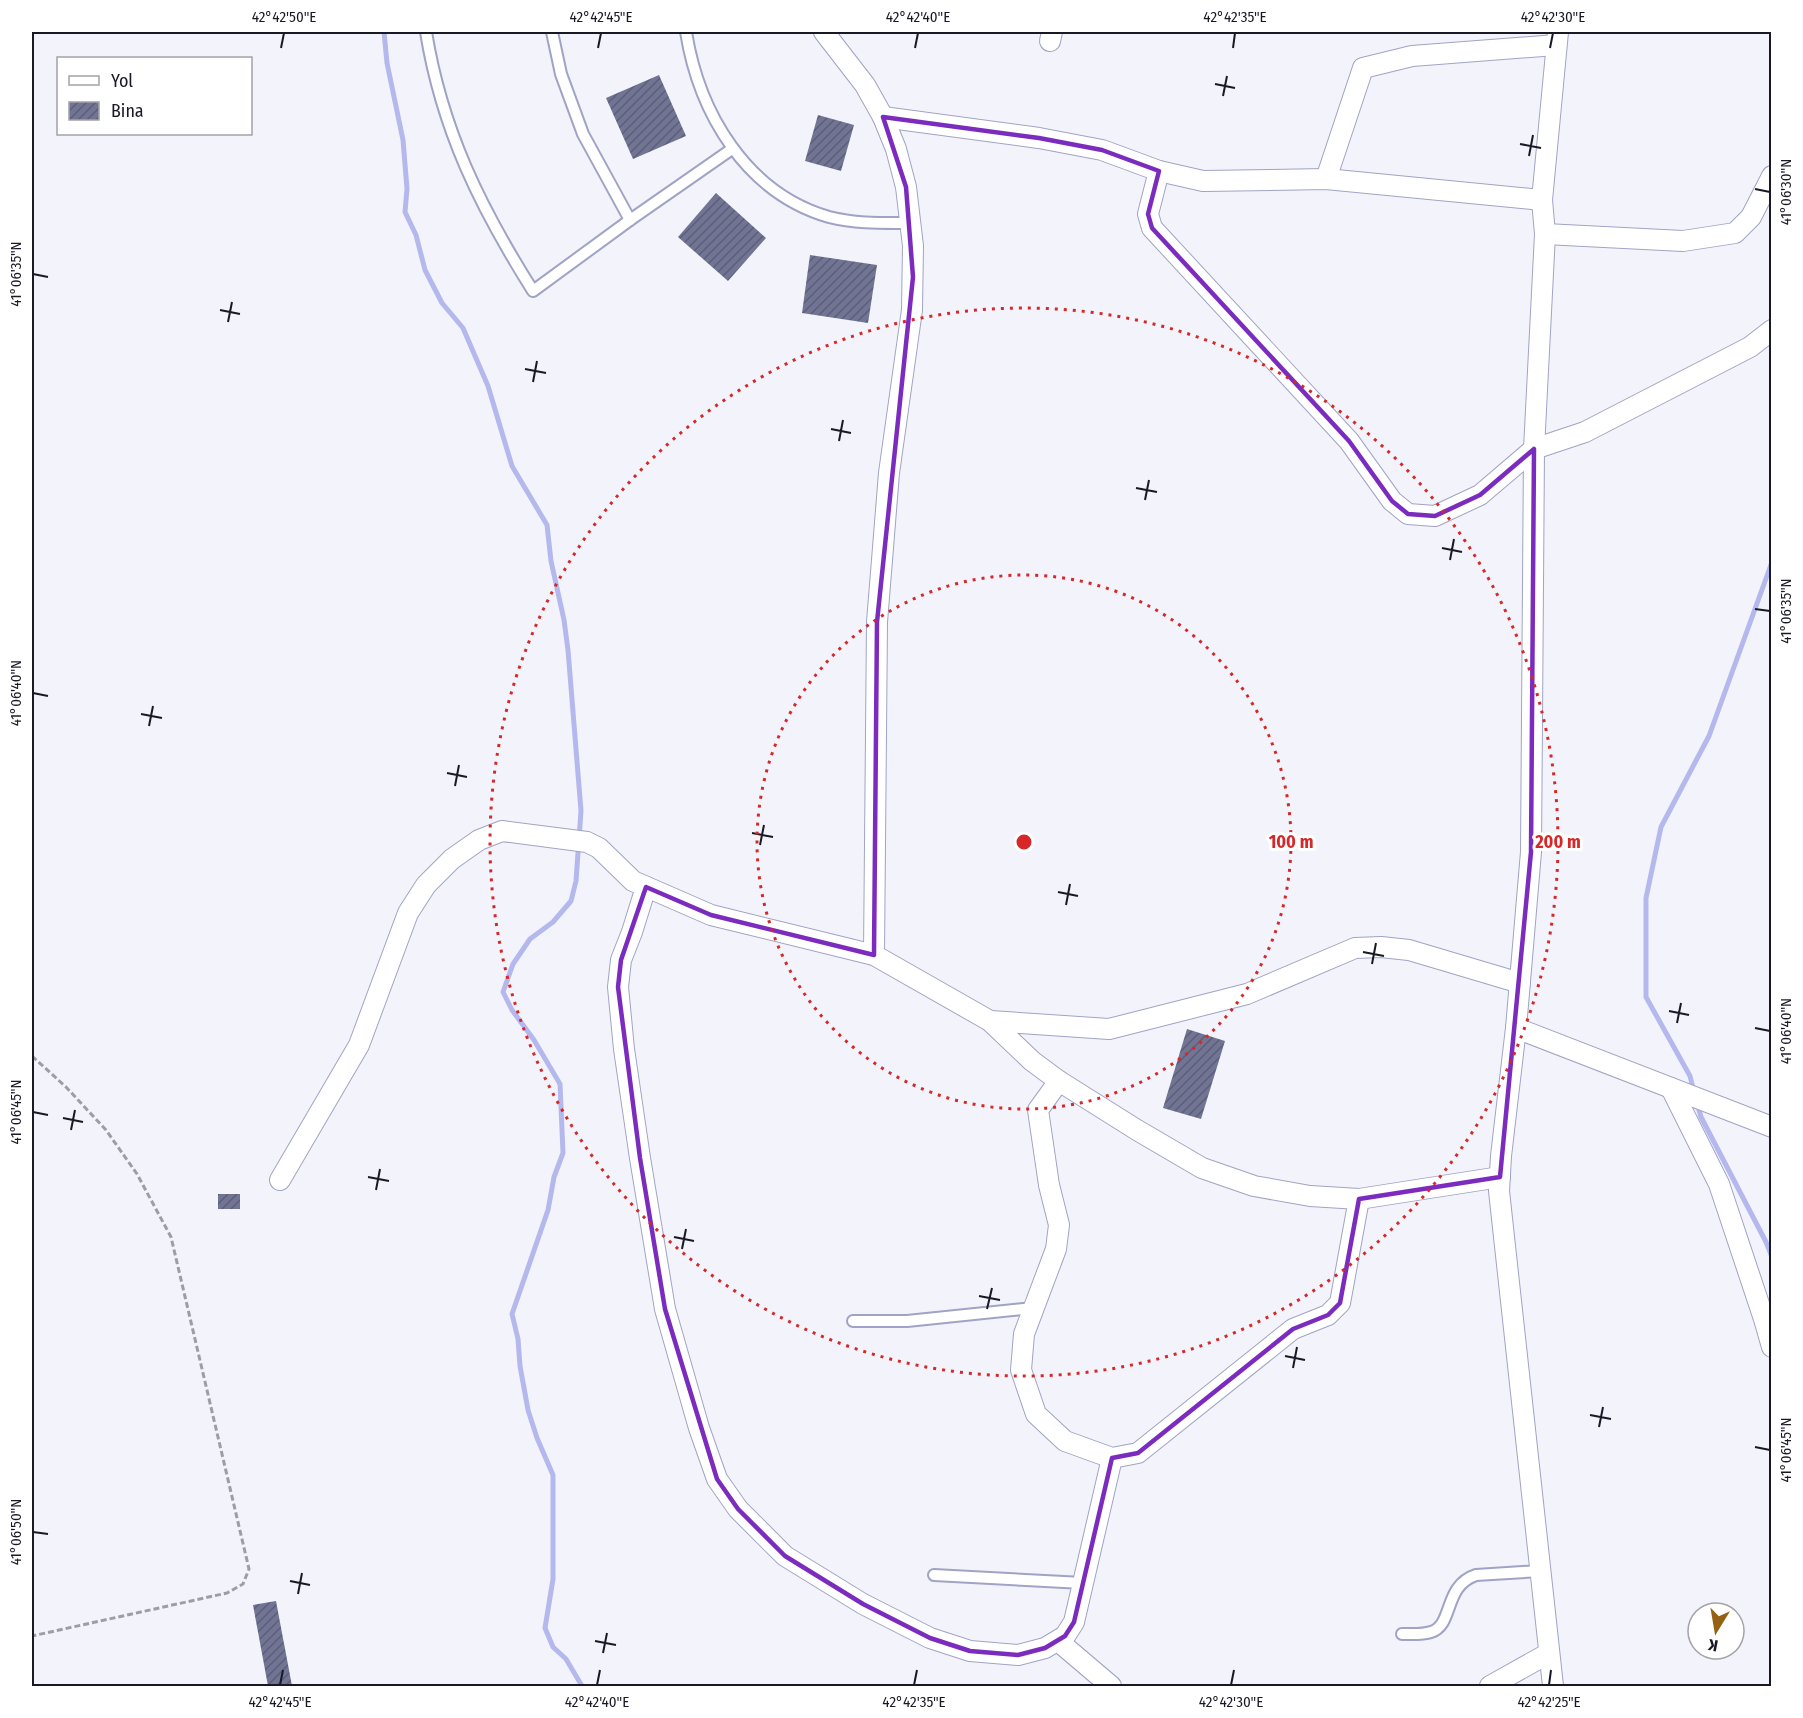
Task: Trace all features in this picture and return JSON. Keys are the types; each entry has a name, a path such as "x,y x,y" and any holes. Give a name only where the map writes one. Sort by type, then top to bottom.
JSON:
{"street":[{"path":"824,32 865,85 883,117 906,187 914,277 912,310 890,473 877,622 874,955"},
{"path":"1326,179 1363,68 1412,56 1557,38 1542,200 1545,234 1534,449 1531,852 1499,1191 1553,1686"},
{"path":"883,117 1102,150 1159,171 1203,181 1326,179 1542,200"},
{"path":"1159,171 1148,214 1152,228 1349,441 1392,501 1408,514 1435,516 1480,495 1534,449 1585,432 1750,347 1772,330"},
{"path":"1545,234 1683,241 1735,233 1751,217 1772,176"},
{"path":"280,1180 359,1045 408,913 426,885 452,859 479,840 502,831 587,842 599,848 633,881 711,915 874,955 990,1021 1032,1061 1059,1081 1202,1168 1254,1186 1310,1196 1359,1199 1500,1177"},
{"path":"646,887 621,960 618,987 624,1049 640,1158 665,1310 699,1428 717,1479 738,1509 785,1556 863,1604 930,1638 970,1651 1018,1655 1045,1648 1058,1641 1065,1636 1074,1622 1112,1458"},
{"path":"990,1021 1109,1029 1247,994 1355,948 1381,947 1409,950 1520,983"},
{"path":"1516,1028 1772,1127"},
{"path":"1059,1081 1038,1110 1049,1185 1059,1225 1056,1249 1024,1334 1021,1370 1036,1414 1065,1441 1112,1458 1138,1453 1293,1329 1328,1315 1340,1303 1359,1199"},
{"path":"1677,1090 1719,1184 1768,1318 1772,1347"},
{"path":"1058,1641 1111,1686"},
{"path":"1490,1686 1549,1653"}],"lane":[{"path":"426,32 437,84 457,149 485,211 533,291 732,149"},
{"path":"552,32 561,75 583,134 630,220"},
{"path":"686,32 703,92 721,132 732,149 766,186 812,211 850,221 911,223"},
{"path":"853,1321 907,1321 1033,1308"},
{"path":"1402,1634 1435,1630 1444,1621 1457,1588 1469,1577 1540,1571"},
{"path":"933,1575 1083,1583"}],"path":[{"path":"32,1056 66,1087 106,1131 137,1174 171,1237 249,1569 243,1584 227,1593 32,1636"}],"highlighted area":[{"path":"883,117 1039,138 1102,150 1159,171 1148,214 1152,228 1349,441 1392,501 1408,514 1435,516 1480,495 1534,449 1531,852 1500,1177 1359,1199 1340,1303 1328,1315 1293,1329 1138,1453 1112,1458 1074,1622 1065,1636 1045,1648 1018,1655 970,1651 930,1638 863,1604 785,1556 738,1509 717,1479 665,1309 640,1158 618,987 621,960 646,887 711,915 874,955 877,622 913,277 906,187"}],"building":[{"path":"659,75 686,136 633,159 606,98"},
{"path":"818,115 854,125 841,171 805,161"},
{"path":"716,193 766,238 728,281 678,237"},
{"path":"810,255 877,265 868,323 802,313"},
{"path":"1187,1029 1225,1041 1201,1119 1163,1108"},
{"path":"218,1194 240,1194 240,1209 218,1209"},
{"path":"276,1601 292,1686 268,1686 253,1605"}],"waterway":[{"path":"384,32 387,63 403,140 407,189 405,212 416,235 425,270 442,303 463,328 488,386 512,466 547,525 551,561 568,650 581,811 576,881 571,901 553,922 530,939 513,964 503,992 512,1010 534,1040 560,1084 563,1153 554,1177 548,1210 512,1314 518,1339 528,1410 553,1475 553,1579 545,1628 553,1647 566,1659 582,1686"},
{"path":"1694,1092 1690,1076 1646,997 1646,898 1661,827 1709,736 1772,562"},
{"path":"1697,1103 1701,1117 1772,1257"}]}
